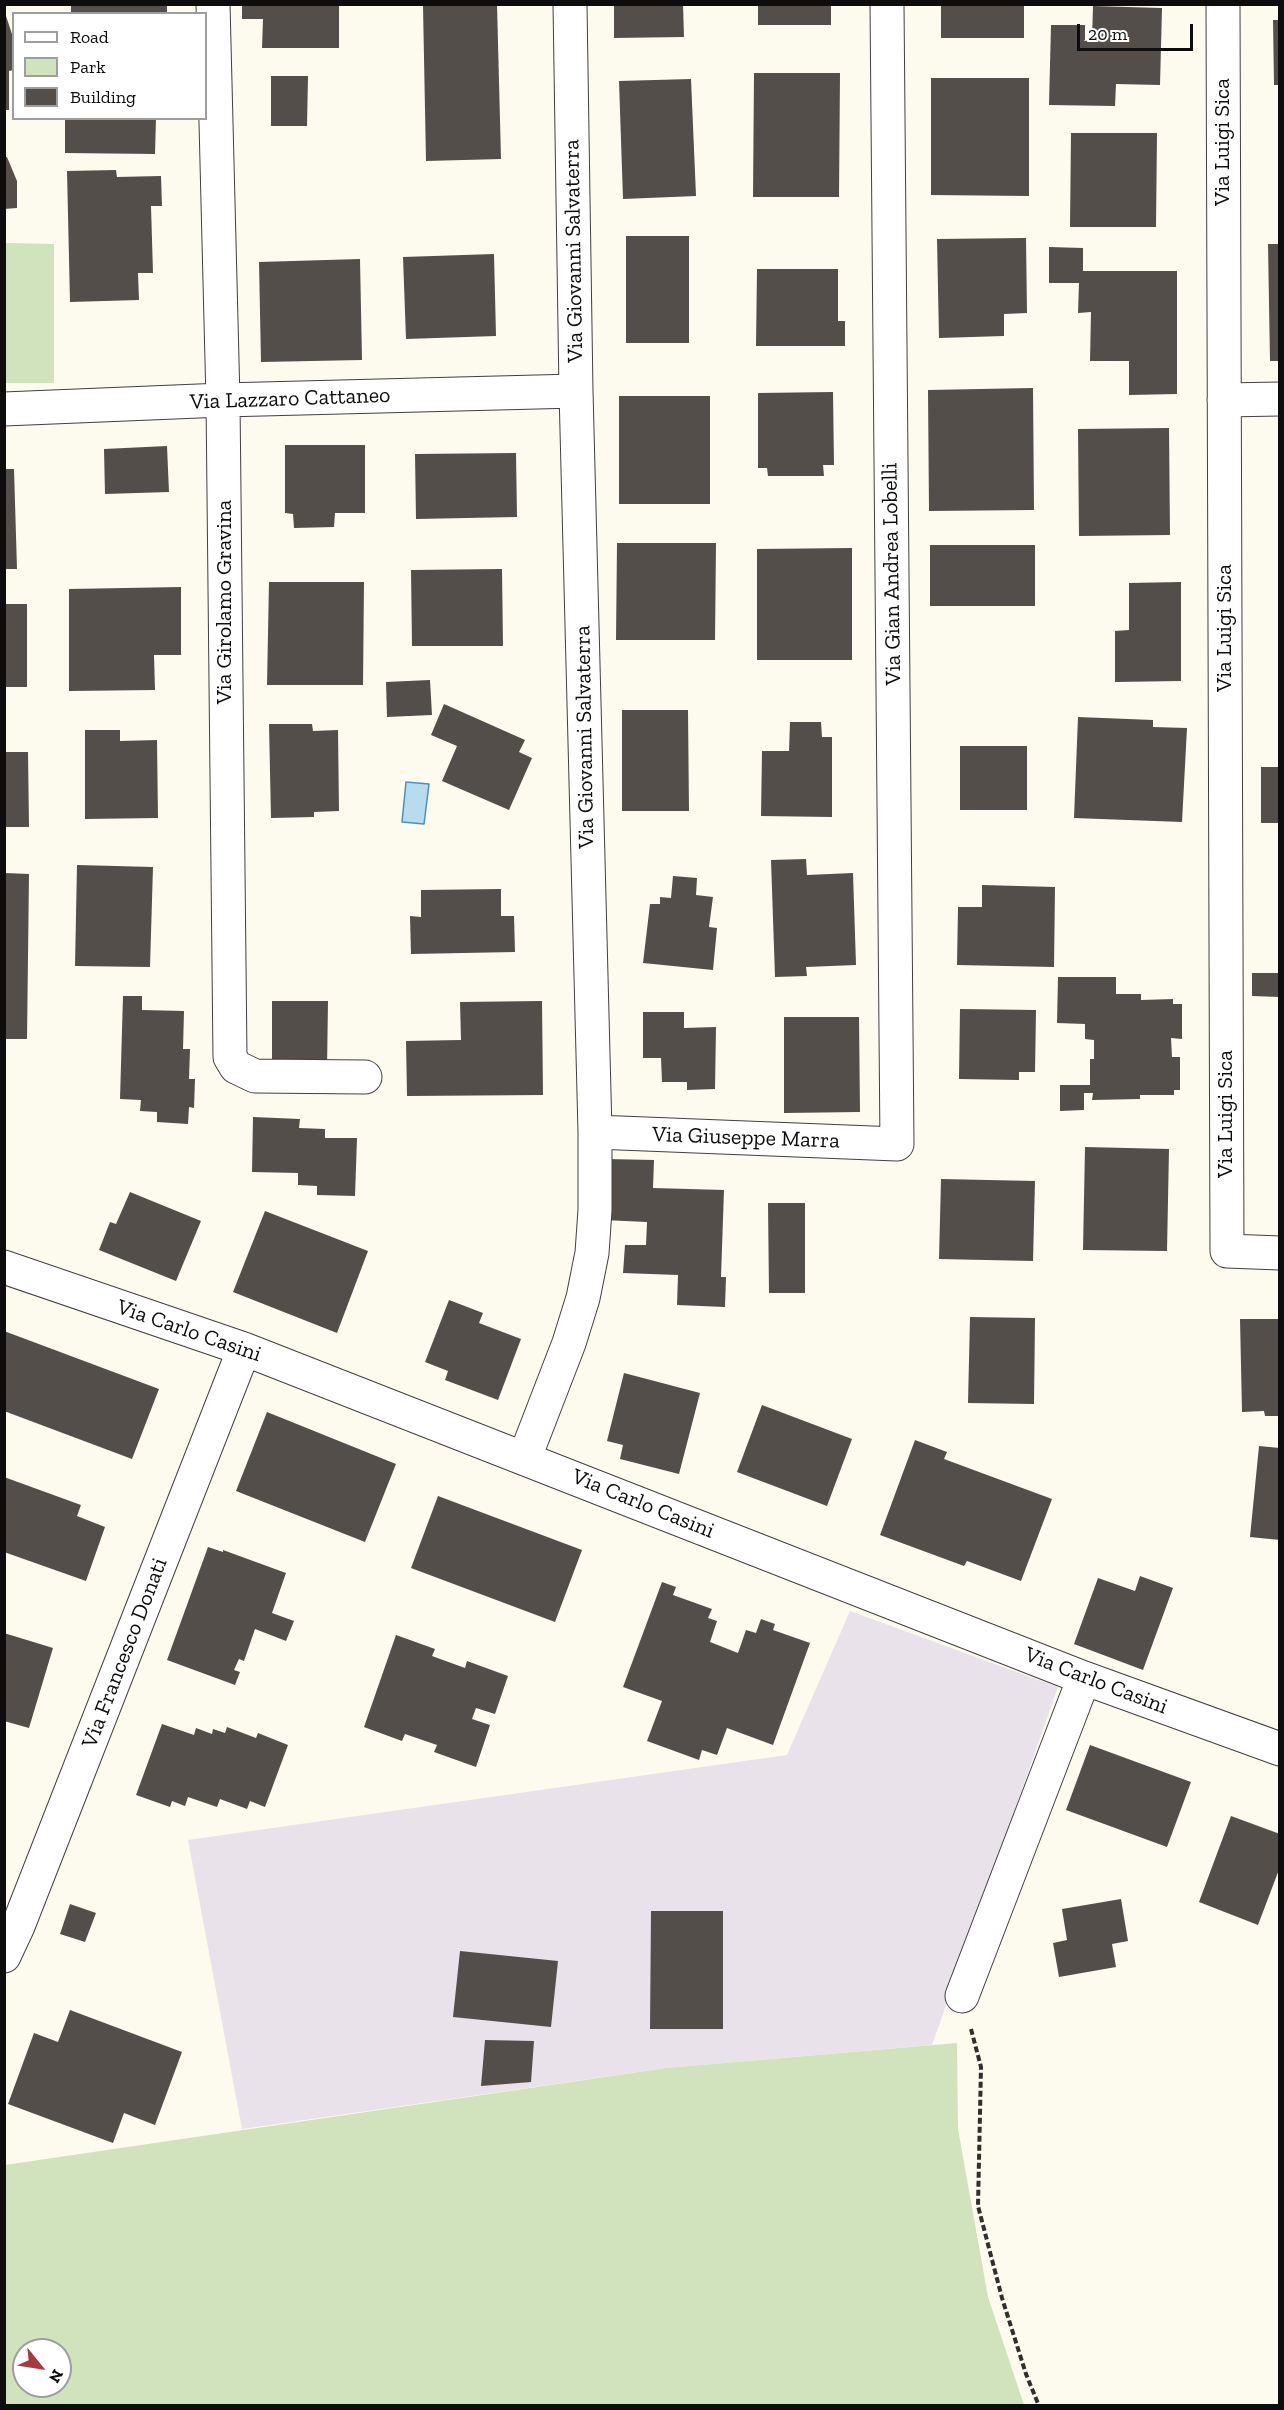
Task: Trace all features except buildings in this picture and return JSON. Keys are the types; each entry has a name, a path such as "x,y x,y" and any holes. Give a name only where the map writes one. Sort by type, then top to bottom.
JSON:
{"street":[{"name":"Via Girolamo Gravina","path":"213,4 223,400 230,1057 236,1066 255,1076 365,1077"},
{"name":"Via Giovanni Salvaterra","path":"525,1458 573,1332 589,1275 594,1232 595,1132 576,391 570,4"},
{"name":"Via Gian Andrea Lobelli","path":"887,4 897,1144"},
{"name":"Via Luigi Sica","path":"1223,4 1227,1251 1280,1253"},
{"name":"Via Lazzaro Cattaneo","path":"4,409 223,400 576,391"},
{"path":"1224,399 1280,399"},
{"name":"Via Giuseppe Marra","path":"595,1132 897,1144"},
{"name":"Via Carlo Casini","path":"4,1268 244,1349 1084,1678 1280,1749"},
{"name":"Via Francesco Donati","path":"4,1956 244,1349"},
{"path":"962,1996 1084,1678"}],"path":[{"path":"962,1996 981,2067 978,2206 1002,2298 1026,2374 1039,2406"}],"shaded area":[{"path":"850,1611 1058,1687 932,2045 666,2068 242,2129 188,1840 787,1755"}],"green space":[{"path":"5,243 54,244 54,383 5,383"},
{"path":"957,2043 958,2129 988,2297 1024,2405 5,2405 5,2165 666,2068"}],"water":[{"path":"406,782 429,784 424,824 402,822"}]}
